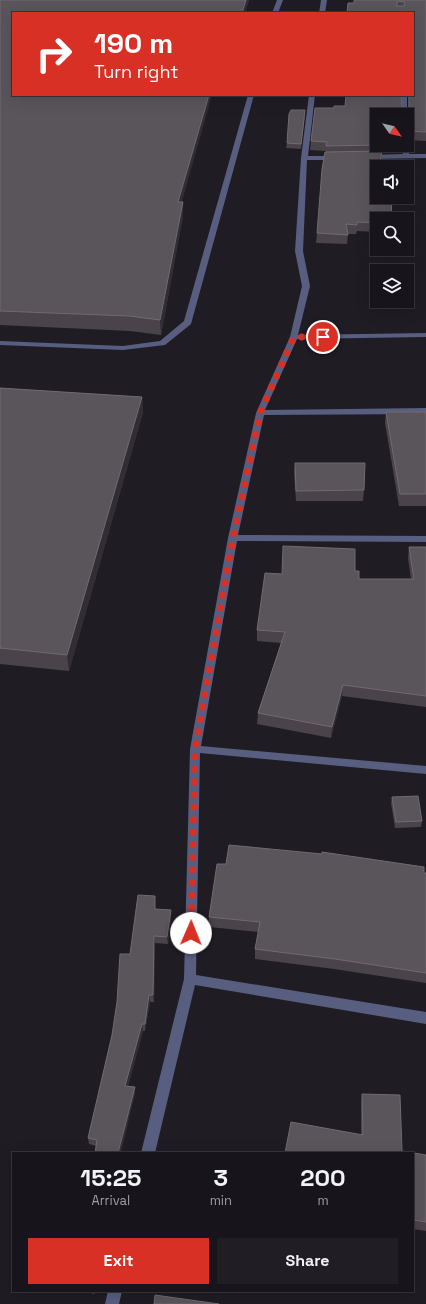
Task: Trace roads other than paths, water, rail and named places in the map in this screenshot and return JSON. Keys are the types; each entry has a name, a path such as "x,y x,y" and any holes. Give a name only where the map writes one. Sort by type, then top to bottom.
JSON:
{"street":[{"path":"275,12 280,0"},
{"path":"322,12 324,0"},
{"path":"0,343 123,348 162,343 188,322 251,96"},
{"path":"148,1152 190,979 195,749 233,538 260,413 294,337 306,286 299,251 304,158 312,96"},
{"path":"404,96 405,108"},
{"path":"406,152 406,157"},
{"path":"359,157 426,156"},
{"path":"304,158 343,158"},
{"path":"294,337 426,335"},
{"path":"260,413 426,411"},
{"path":"233,538 426,539"},
{"path":"195,749 426,770"},
{"path":"190,979 426,1018"},
{"path":"112,1304 115,1292"}]}
